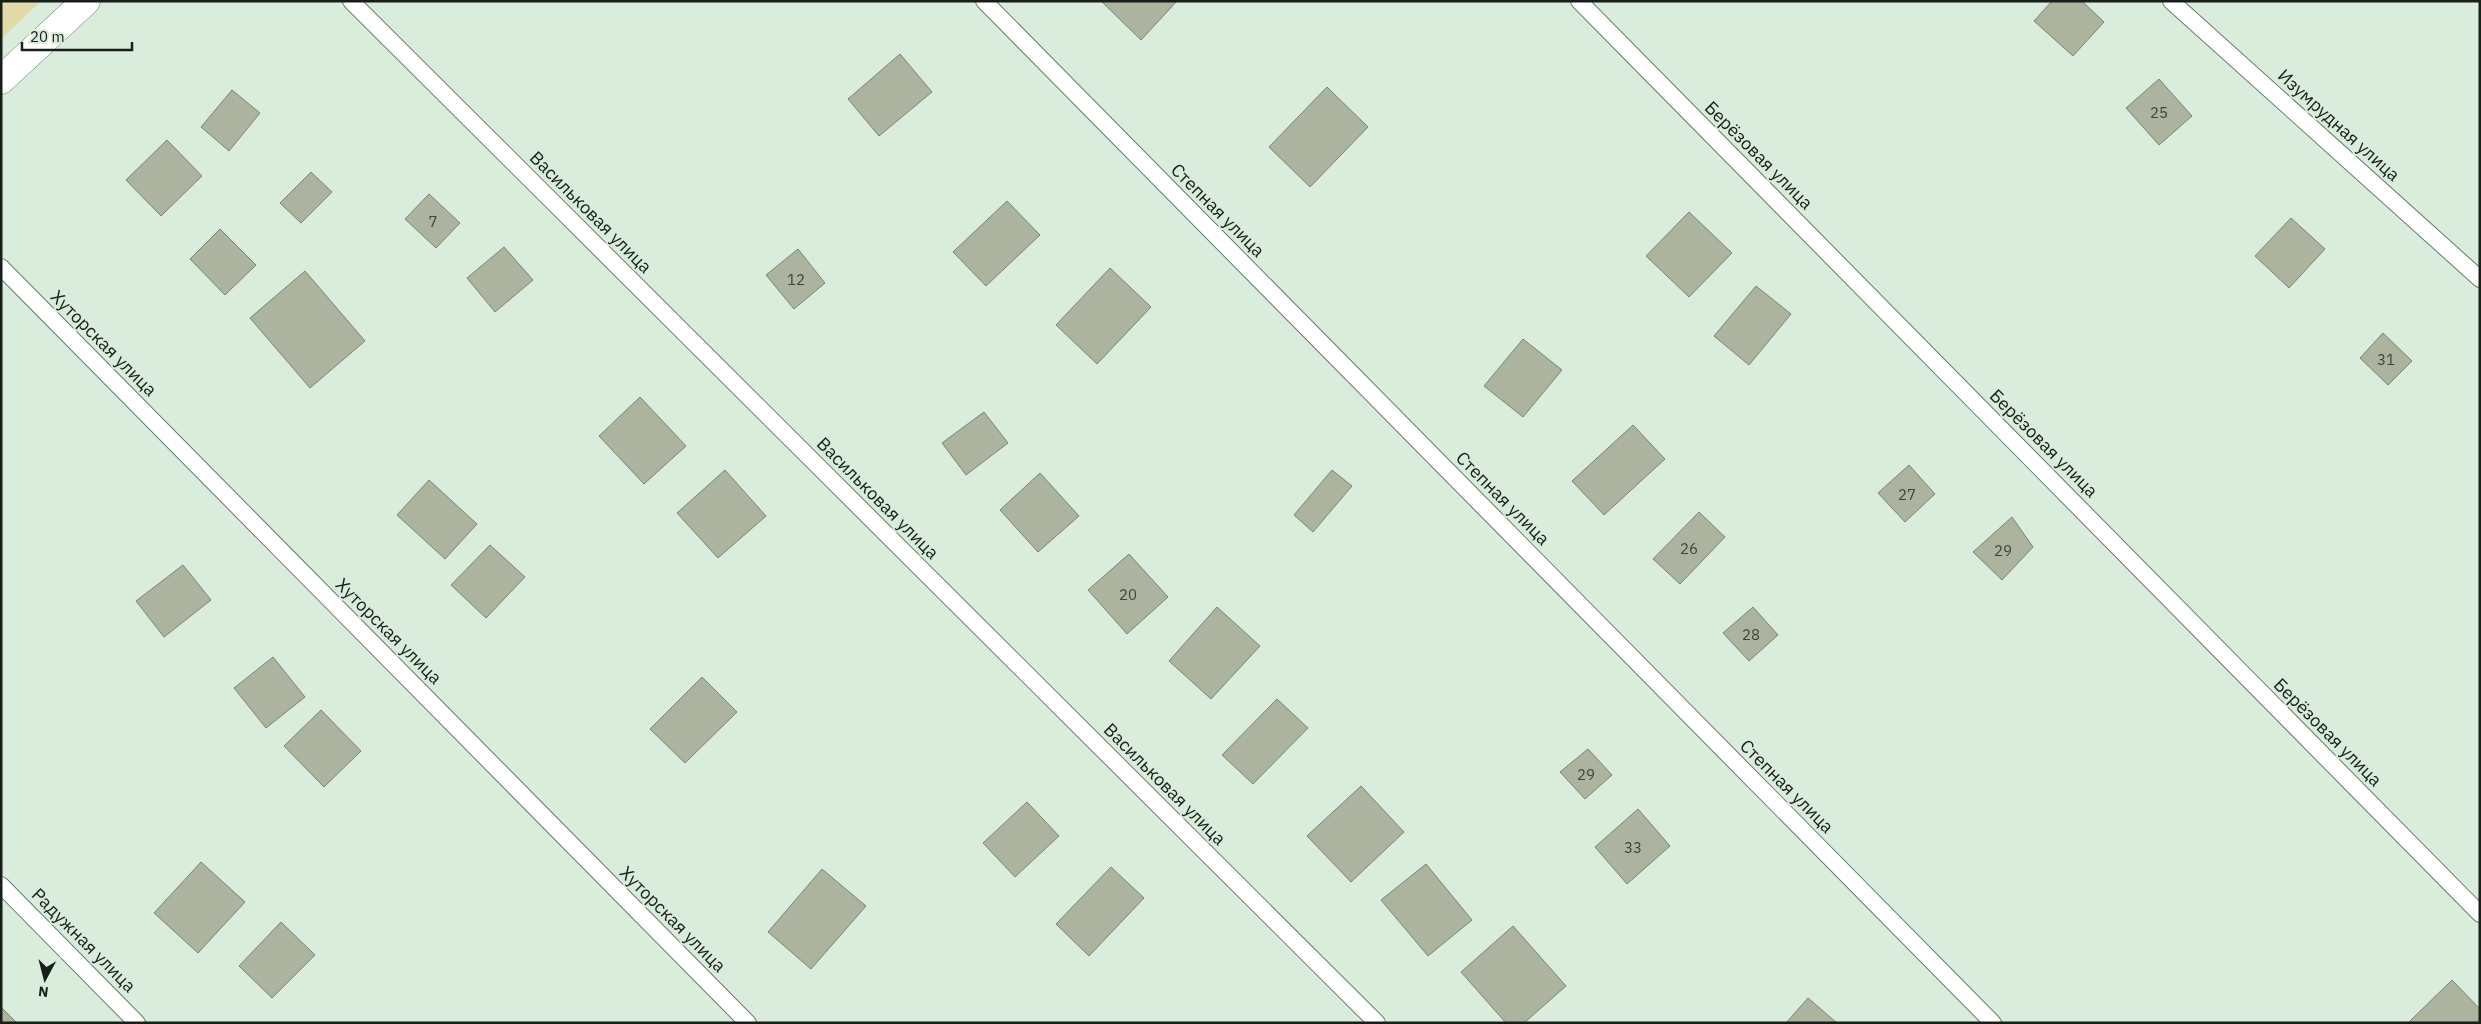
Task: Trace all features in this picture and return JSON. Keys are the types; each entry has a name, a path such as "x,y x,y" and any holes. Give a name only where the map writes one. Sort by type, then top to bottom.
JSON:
{"street":[{"path":"1,80 86,1"}],"lane":[{"name":"Васильковая улица","path":"351,1 1377,1023"},
{"name":"Степная улица","path":"984,1 1993,1023"},
{"name":"Берёзовая улица","path":"1579,1 2480,914"},
{"name":"Изумрудная улица","path":"2171,1 2480,279"},
{"name":"Хуторская улица","path":"1,267 748,1023"},
{"name":"Радужная улица","path":"1,885 137,1023"}],"shaded area":[{"path":"1,1 41,1 1,39"}],"building":[{"path":"1101,1 1177,1 1141,40"},
{"path":"2052,1 2082,1 2104,22 2073,56 2034,21"},
{"path":"900,54 932,92 879,136 848,99"},
{"path":"2159,79 2192,116 2159,145 2126,108"},
{"path":"1327,87 1368,127 1310,187 1269,147"},
{"path":"232,90 260,113 229,151 201,127"},
{"path":"167,140 202,176 161,216 126,180"},
{"path":"311,172 332,192 301,223 280,203"},
{"path":"429,194 460,223 436,248 405,219"},
{"path":"1007,201 1040,235 986,286 953,252"},
{"path":"1689,212 1732,253 1689,297 1646,256"},
{"path":"2291,218 2325,249 2289,288 2255,256"},
{"path":"220,229 256,265 225,295 190,259"},
{"path":"504,247 533,280 495,312 467,278"},
{"path":"798,249 825,283 794,309 766,275"},
{"path":"1110,268 1151,307 1097,364 1056,325"},
{"path":"305,271 365,341 310,388 250,318"},
{"path":"1756,286 1791,314 1749,365 1714,336"},
{"path":"2383,333 2412,361 2388,385 2360,358"},
{"path":"1523,339 1562,370 1523,417 1484,386"},
{"path":"640,397 686,446 644,484 599,436"},
{"path":"984,412 1008,443 966,475 942,443"},
{"path":"1633,425 1665,459 1604,515 1572,481"},
{"path":"1909,465 1935,494 1905,522 1878,493"},
{"path":"725,470 766,516 718,558 677,513"},
{"path":"1332,470 1352,486 1313,532 1294,515"},
{"path":"1040,473 1079,516 1038,552 1000,510"},
{"path":"429,480 477,524 445,559 397,515"},
{"path":"1699,512 1725,537 1680,584 1653,559"},
{"path":"2012,517 2033,547 2002,580 1973,552"},
{"path":"490,545 525,577 486,618 451,585"},
{"path":"1129,554 1168,597 1127,634 1088,590"},
{"path":"183,565 211,600 164,637 136,601"},
{"path":"1217,607 1260,646 1211,699 1169,661"},
{"path":"1753,607 1778,635 1749,661 1723,633"},
{"path":"273,657 305,697 266,728 234,688"},
{"path":"702,677 737,712 685,763 650,729"},
{"path":"1277,699 1308,728 1253,784 1222,755"},
{"path":"321,710 361,751 324,787 284,746"},
{"path":"1588,749 1612,775 1585,799 1560,772"},
{"path":"1361,786 1404,832 1351,882 1307,836"},
{"path":"1027,802 1059,836 1015,877 983,843"},
{"path":"1638,809 1670,846 1627,884 1595,847"},
{"path":"201,862 245,902 198,953 154,913"},
{"path":"1426,864 1472,920 1428,956 1381,900"},
{"path":"1111,867 1144,898 1089,956 1056,924"},
{"path":"822,869 866,906 811,969 768,932"},
{"path":"281,922 315,955 272,998 239,966"},
{"path":"1513,926 1566,986 1524,1023 1506,1023 1461,972"},
{"path":"2452,980 2480,1009 2480,1023 2408,1023"},
{"path":"1808,998 1837,1023 1786,1023"},
{"path":"1,1007 17,1023 1,1023"}]}
